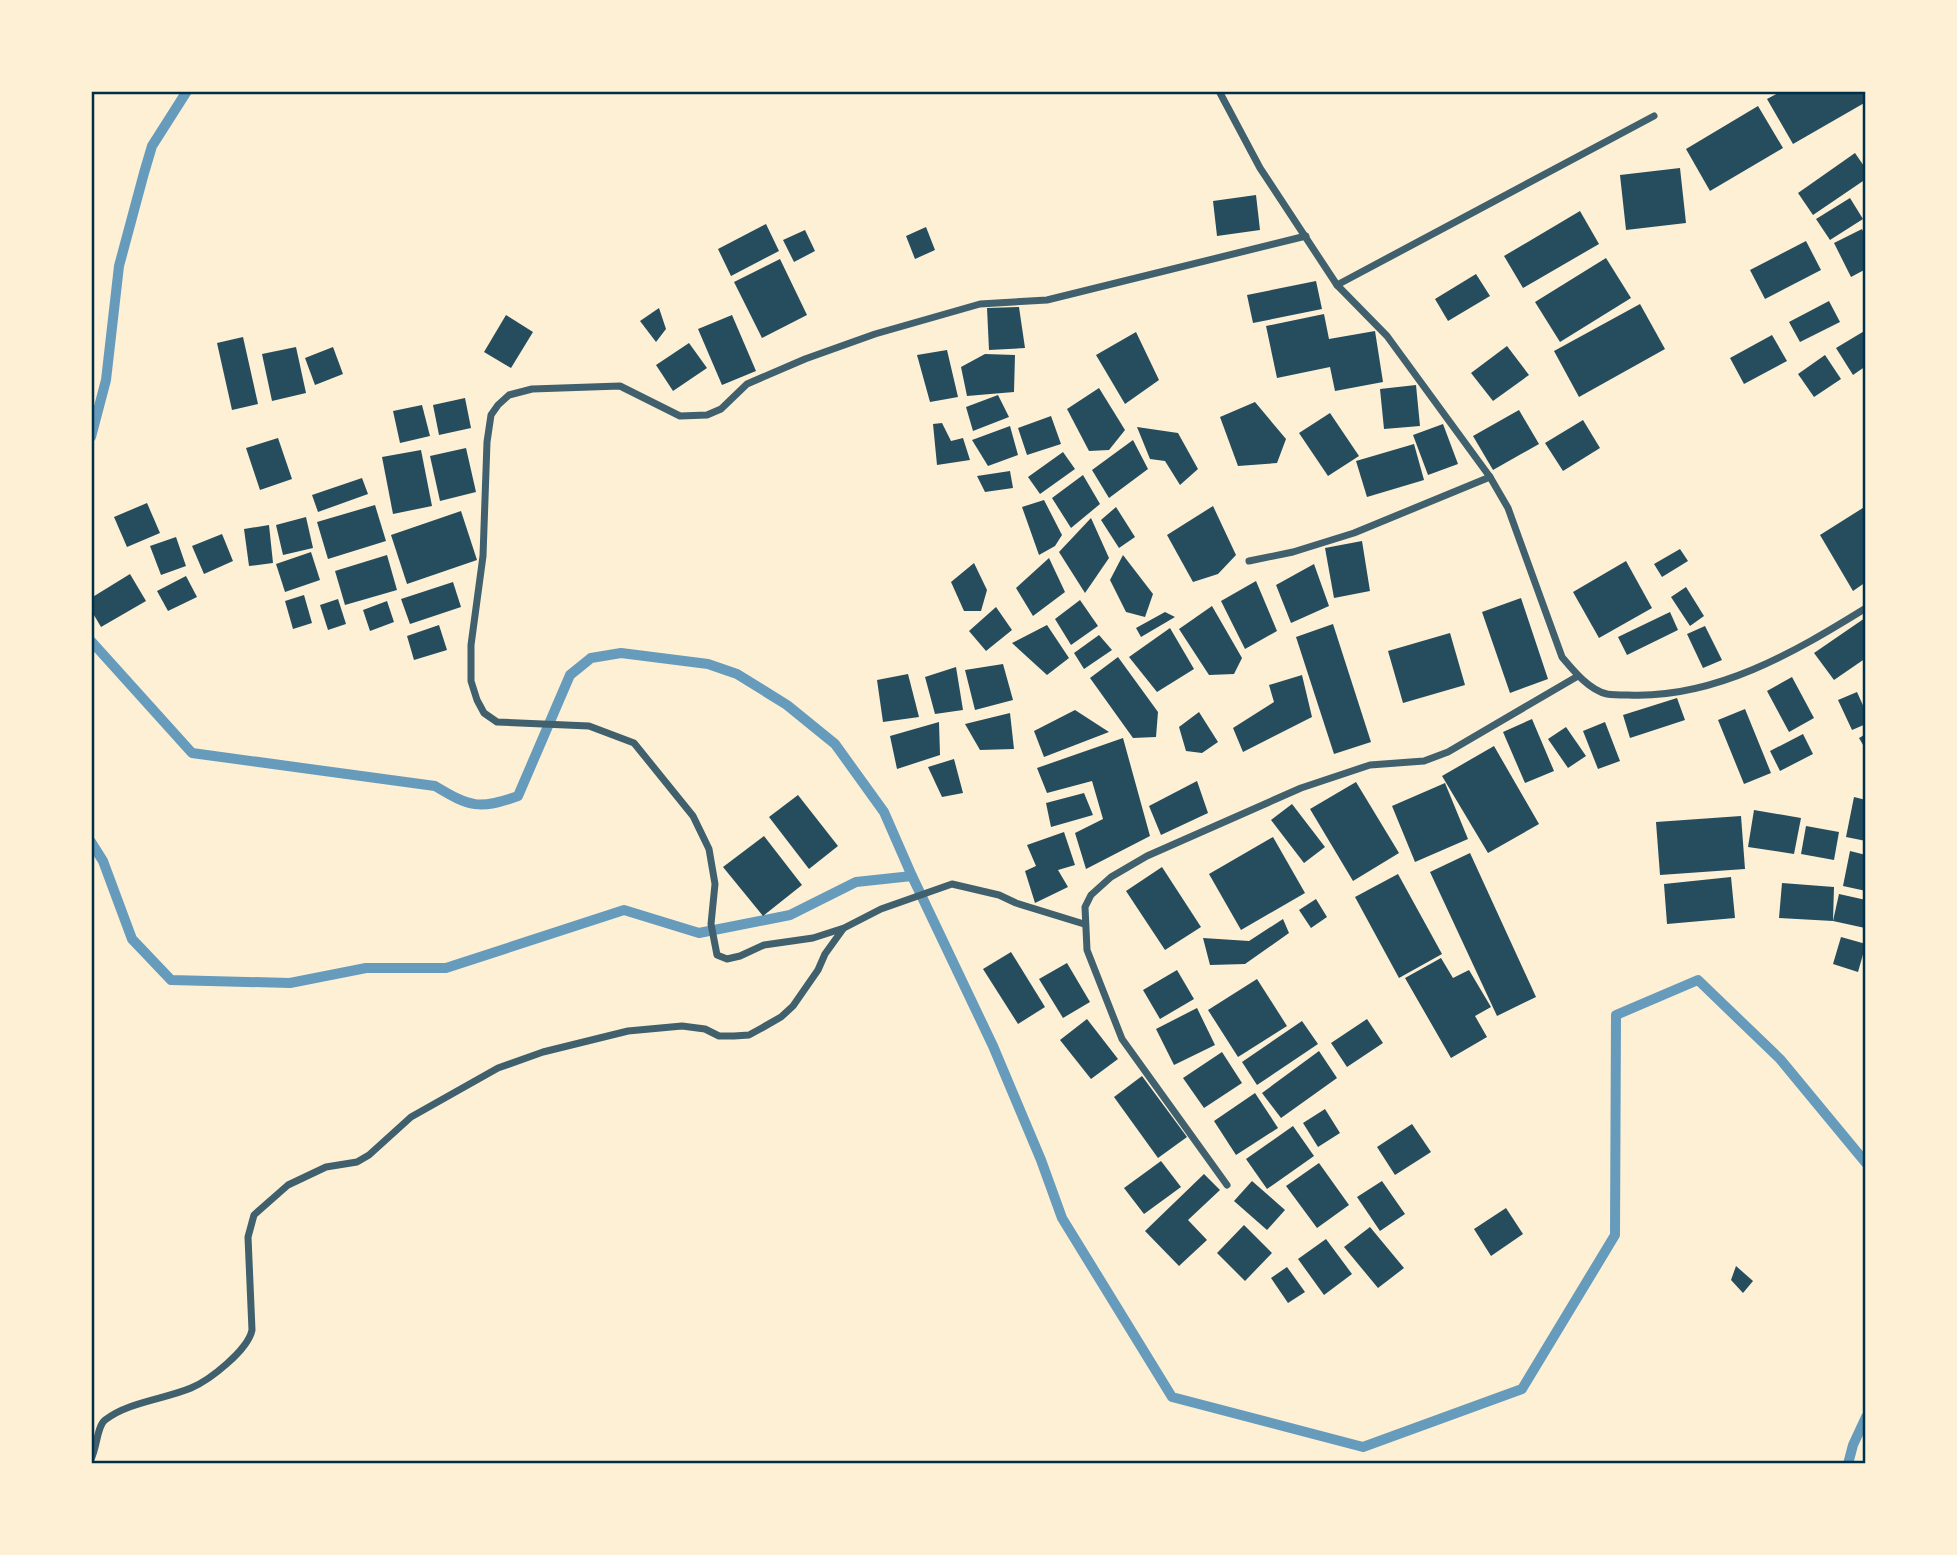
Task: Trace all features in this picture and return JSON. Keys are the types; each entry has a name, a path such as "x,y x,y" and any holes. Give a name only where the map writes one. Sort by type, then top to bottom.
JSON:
{"street":[{"path":"1219,91 1260,168 1337,285 1387,336 1490,477 1508,508 1562,657 1578,676 1605,694 1646,696 1698,689 1755,670 1866,608"},
{"path":"1337,285 1654,116"},
{"path":"1084,924 999,895 952,884 881,909 844,928 813,938 764,945 727,959 717,955 711,924 715,884 709,849 694,816 634,744 589,726 497,722 484,713 477,700 471,681 471,645 483,556 487,442 491,415 509,396 531,389 620,386 680,416 693,418 707,415 721,409 747,384 805,359 875,334 980,304 1047,300 1306,236"},
{"path":"1249,561 1293,552 1354,533 1490,477"},
{"path":"1227,1185 1122,1039 1087,950 1085,907 1091,895 1111,877 1147,856 1301,788 1370,765 1424,761 1448,752 1578,676"},
{"path":"91,1459 100,1426 105,1419 145,1402 193,1387 231,1361 251,1339 247,1237 249,1224 254,1215 288,1185 326,1167 357,1162 369,1155 411,1117 498,1068 543,1052 628,1031 682,1027 705,1029 719,1036 749,1035 793,1006 844,928"}],"building":[{"path":"1782,91 1866,91 1866,102 1793,144 1767,99"},
{"path":"1758,106 1783,148 1710,191 1686,149"},
{"path":"1855,153 1866,169 1866,179 1813,215 1798,193"},
{"path":"1680,168 1686,223 1626,230 1620,175"},
{"path":"1256,195 1260,230 1217,236 1213,201"},
{"path":"1850,198 1863,219 1830,240 1816,219"},
{"path":"1580,211 1599,244 1523,288 1504,256"},
{"path":"766,224 779,251 731,276 718,249"},
{"path":"926,227 935,250 915,259 906,236"},
{"path":"1862,229 1866,238 1866,269 1851,277 1834,243"},
{"path":"805,230 815,251 794,262 783,240"},
{"path":"1806,241 1821,270 1765,299 1750,270"},
{"path":"1606,258 1631,298 1560,342 1535,302"},
{"path":"780,259 807,315 762,338 734,282"},
{"path":"1476,274 1490,296 1448,321 1435,299"},
{"path":"1316,281 1322,309 1253,323 1247,295"},
{"path":"1829,301 1840,322 1800,342 1789,322"},
{"path":"1640,304 1665,349 1579,397 1554,351"},
{"path":"1019,307 1025,348 989,350 987,308"},
{"path":"659,308 666,329 656,342 640,321"},
{"path":"1324,314 1329,339 1375,331 1383,382 1335,391 1330,367 1277,378 1266,326"},
{"path":"506,315 533,332 511,368 484,352"},
{"path":"732,315 756,371 722,385 698,329"},
{"path":"1866,330 1866,366 1853,375 1836,348"},
{"path":"1136,332 1159,380 1125,404 1096,355"},
{"path":"1772,335 1787,361 1744,384 1730,358"},
{"path":"243,337 258,404 232,410 217,343"},
{"path":"689,343 707,368 673,391 656,365"},
{"path":"1507,346 1529,375 1493,401 1471,373"},
{"path":"296,347 306,393 272,401 262,354"},
{"path":"333,347 343,374 315,385 305,358"},
{"path":"947,350 958,397 930,402 917,355"},
{"path":"985,354 1015,355 1014,392 967,396 961,367"},
{"path":"1825,355 1841,379 1814,397 1798,374"},
{"path":"1416,385 1420,426 1384,429 1380,389"},
{"path":"1099,388 1125,430 1109,450 1089,451 1067,409"},
{"path":"998,395 1009,417 973,431 966,407"},
{"path":"465,398 471,428 439,435 433,405"},
{"path":"1255,402 1286,439 1277,463 1238,466 1220,417"},
{"path":"422,405 430,436 400,443 393,411"},
{"path":"1519,410 1539,444 1493,470 1473,436"},
{"path":"1330,413 1359,456 1328,476 1299,433"},
{"path":"1051,416 1061,444 1027,455 1018,428"},
{"path":"1583,420 1600,448 1563,471 1545,443"},
{"path":"942,423 951,441 963,438 970,460 937,465 933,424"},
{"path":"1443,424 1458,464 1428,475 1413,435"},
{"path":"1010,426 1018,455 988,466 972,440"},
{"path":"1137,427 1178,433 1198,469 1180,485 1165,461 1150,459"},
{"path":"278,438 292,479 260,490 246,448"},
{"path":"1133,440 1148,469 1109,498 1092,470"},
{"path":"1414,444 1424,480 1367,497 1356,461"},
{"path":"466,448 476,492 440,501 430,456"},
{"path":"421,450 432,506 393,514 382,457"},
{"path":"1063,452 1075,469 1040,494 1028,477"},
{"path":"1010,471 1013,488 985,492 977,476"},
{"path":"1083,475 1100,504 1071,528 1052,498"},
{"path":"362,478 368,494 318,512 312,495"},
{"path":"1044,500 1062,535 1055,546 1039,555 1022,507"},
{"path":"147,503 160,533 127,547 114,517"},
{"path":"375,505 386,541 328,559 317,522"},
{"path":"1213,506 1236,555 1218,574 1193,582 1167,535"},
{"path":"1866,506 1866,582 1853,591 1820,535"},
{"path":"1116,507 1135,537 1119,548 1101,520"},
{"path":"461,511 477,560 407,584 391,535"},
{"path":"306,517 313,548 283,555 276,525"},
{"path":"1091,518 1109,558 1085,593 1059,552"},
{"path":"269,525 273,563 249,566 244,529"},
{"path":"222,534 233,561 204,574 192,546"},
{"path":"176,537 186,566 161,575 150,546"},
{"path":"1362,541 1370,591 1334,598 1325,548"},
{"path":"1680,549 1688,561 1662,577 1654,564"},
{"path":"311,552 320,580 285,592 276,564"},
{"path":"387,555 397,590 345,605 335,571"},
{"path":"1123,555 1153,594 1145,617 1126,612 1110,580"},
{"path":"1049,558 1065,592 1033,616 1016,588"},
{"path":"1626,561 1652,608 1599,638 1573,592"},
{"path":"974,563 987,590 981,611 964,611 951,582"},
{"path":"1314,564 1329,606 1291,623 1276,585"},
{"path":"130,574 146,601 101,627 91,610 91,598"},
{"path":"186,576 197,597 168,611 157,591"},
{"path":"1256,581 1277,631 1245,649 1221,601"},
{"path":"453,582 461,607 410,624 401,599"},
{"path":"1686,587 1704,616 1690,626 1671,597"},
{"path":"304,595 312,623 293,629 285,601"},
{"path":"1521,598 1548,679 1510,693 1482,612"},
{"path":"338,599 346,624 328,630 320,605"},
{"path":"1080,600 1098,626 1071,645 1055,619"},
{"path":"387,601 394,622 370,631 363,610"},
{"path":"1212,606 1242,658 1234,674 1209,675 1179,629"},
{"path":"996,607 1012,630 986,651 969,631"},
{"path":"1165,612 1175,617 1141,637 1136,628"},
{"path":"1670,612 1678,630 1627,655 1618,637"},
{"path":"1865,618 1866,658 1834,680 1814,653"},
{"path":"1333,624 1371,742 1334,754 1296,637"},
{"path":"439,625 447,650 414,660 407,636"},
{"path":"1047,625 1069,658 1047,675 1012,643"},
{"path":"1705,626 1722,660 1703,668 1687,634"},
{"path":"1170,628 1194,669 1157,692 1129,657"},
{"path":"1450,633 1465,685 1403,703 1388,651"},
{"path":"1099,635 1112,650 1084,669 1074,653"},
{"path":"1118,657 1158,712 1156,737 1133,738 1090,678"},
{"path":"1003,664 1013,700 975,710 965,670"},
{"path":"956,667 963,710 935,714 925,677"},
{"path":"908,674 919,717 883,722 877,680"},
{"path":"1302,675 1312,717 1243,752 1233,728 1274,702 1269,685"},
{"path":"1792,677 1814,718 1789,732 1767,691"},
{"path":"1857,692 1866,712 1866,724 1852,730 1838,700"},
{"path":"1677,698 1685,720 1630,738 1623,715"},
{"path":"1745,709 1771,773 1744,784 1718,720"},
{"path":"1075,710 1109,732 1044,757 1034,731"},
{"path":"1199,712 1218,742 1202,753 1186,751 1179,727"},
{"path":"1010,713 1014,749 980,750 965,724"},
{"path":"1532,719 1554,771 1525,783 1503,732"},
{"path":"939,722 940,755 897,769 890,736"},
{"path":"1605,722 1620,761 1598,769 1583,731"},
{"path":"1566,727 1586,756 1568,768 1548,739"},
{"path":"1803,734 1813,754 1780,771 1770,751"},
{"path":"1866,734 1866,750 1859,738"},
{"path":"1123,738 1150,836 1086,869 1075,833 1103,819 1092,781 1047,793 1037,768"},
{"path":"1494,746 1539,824 1488,853 1442,776"},
{"path":"954,759 963,793 942,797 928,767"},
{"path":"1197,781 1208,813 1161,835 1149,806"},
{"path":"1356,782 1399,853 1353,881 1310,809"},
{"path":"1445,783 1468,839 1415,862 1392,806"},
{"path":"1084,793 1093,815 1051,827 1046,803"},
{"path":"798,795 838,846 809,869 769,817"},
{"path":"1854,797 1866,800 1866,841 1846,837"},
{"path":"1292,804 1325,847 1304,863 1271,820"},
{"path":"1754,810 1801,818 1794,854 1748,847"},
{"path":"1741,816 1745,869 1660,875 1656,822"},
{"path":"1806,826 1839,832 1834,860 1801,854"},
{"path":"1064,832 1075,865 1058,870 1068,887 1035,903 1025,871 1036,866 1027,845"},
{"path":"764,836 802,885 763,916 723,867"},
{"path":"1273,837 1305,893 1241,930 1209,874"},
{"path":"1850,851 1866,855 1866,891 1843,886"},
{"path":"1470,853 1536,997 1497,1016 1430,872"},
{"path":"1162,867 1201,927 1165,950 1126,891"},
{"path":"1398,874 1442,954 1399,978 1355,897"},
{"path":"1731,877 1735,918 1667,924 1664,884"},
{"path":"1782,883 1834,887 1833,921 1779,918"},
{"path":"1839,894 1866,900 1865,928 1833,921"},
{"path":"1316,899 1327,917 1311,928 1299,910"},
{"path":"1283,919 1289,933 1245,964 1210,965 1203,938 1249,941"},
{"path":"1841,937 1866,944 1858,972 1833,964"},
{"path":"1011,952 1045,1007 1018,1024 983,969"},
{"path":"1441,958 1453,978 1469,970 1491,1007 1475,1016 1487,1037 1451,1058 1405,978"},
{"path":"1067,963 1090,1002 1063,1018 1039,979"},
{"path":"1177,970 1194,999 1160,1019 1143,990"},
{"path":"1257,979 1287,1026 1238,1057 1208,1010"},
{"path":"1197,1008 1215,1045 1174,1065 1156,1029"},
{"path":"1087,1019 1118,1059 1091,1079 1060,1040"},
{"path":"1367,1019 1383,1043 1347,1067 1331,1043"},
{"path":"1302,1021 1318,1044 1257,1085 1242,1062"},
{"path":"1319,1051 1337,1078 1281,1118 1262,1093"},
{"path":"1222,1052 1242,1083 1204,1108 1183,1078"},
{"path":"1142,1076 1187,1137 1158,1158 1114,1097"},
{"path":"1255,1093 1278,1128 1236,1155 1214,1121"},
{"path":"1325,1109 1340,1133 1318,1147 1303,1123"},
{"path":"1412,1124 1431,1152 1395,1175 1377,1147"},
{"path":"1293,1126 1314,1156 1267,1189 1246,1159"},
{"path":"1161,1161 1181,1187 1144,1214 1124,1188"},
{"path":"1319,1163 1349,1205 1317,1228 1286,1186"},
{"path":"1204,1174 1220,1190 1188,1220 1207,1240 1179,1266 1145,1231"},
{"path":"1252,1181 1285,1210 1267,1230 1234,1201"},
{"path":"1382,1181 1405,1214 1380,1231 1357,1197"},
{"path":"1506,1208 1523,1234 1491,1256 1474,1229"},
{"path":"1244,1225 1272,1253 1245,1281 1217,1253"},
{"path":"1370,1227 1404,1268 1378,1288 1344,1247"},
{"path":"1326,1239 1352,1274 1324,1295 1298,1259"},
{"path":"1736,1266 1753,1281 1743,1293 1731,1280"},
{"path":"1287,1267 1305,1292 1288,1303 1271,1278"}],"waterway":[{"path":"91,437 106,380 119,266 144,173 152,146 187,91"},
{"path":"91,641 192,753 435,786 466,802 484,805 518,796 570,675 591,658 621,653 708,664 737,674 787,705 835,744 884,812 912,876"},
{"path":"91,842 103,861 132,939 171,980 290,983 366,968 446,968 624,910 699,933 790,915 856,882 912,876 993,1046 1041,1160 1062,1218 1172,1397 1363,1447 1522,1389 1615,1235 1616,1015 1698,980 1780,1059 1866,1163"},
{"path":"1848,1464 1853,1445 1866,1417"}]}
